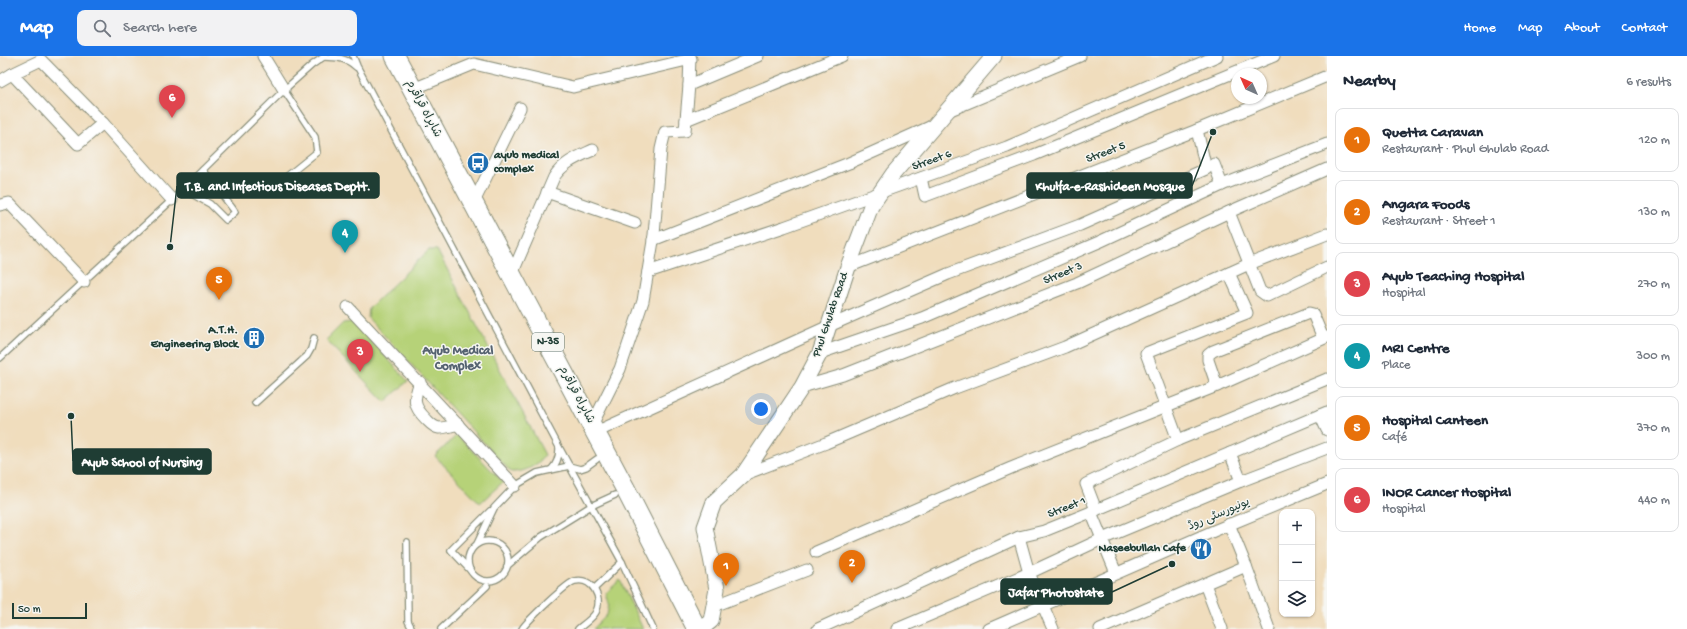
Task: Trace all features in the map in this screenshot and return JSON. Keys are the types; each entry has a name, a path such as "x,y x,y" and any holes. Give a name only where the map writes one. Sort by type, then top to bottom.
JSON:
{"highway":[{"name":"شاہراہ قراقرم","path":"394,57 474,202 594,428 697,629"},
{"name":"شاہراہ قراقرم","path":"394,57 509,293 597,459 683,629"}],"street":[{"path":"263,56 284,90"},
{"path":"689,86 758,56"},
{"path":"686,120 842,56"},
{"name":"Phul Ghulab Road","path":"701,629 711,621 716,589 705,527 714,502 743,475 802,387 820,353 848,267 871,206 893,174 994,56"},
{"path":"946,112 1080,56"},
{"name":"Street 6","path":"648,272 784,227 1007,148 1218,56"},
{"path":"921,178 925,196 1034,155 1274,56"},
{"path":"413,89 474,64 573,87 690,58 685,130 665,132 661,148 653,240 643,301 620,369 594,428"},
{"path":"0,81 41,60 103,123 172,200"},
{"path":"12,74 78,144 103,123"},
{"name":"Street 5","path":"848,267 1197,130 1327,76"},
{"path":"474,202 520,108"},
{"path":"653,240 849,163 935,124"},
{"path":"594,428 948,274 1080,225 1206,169 1197,130"},
{"path":"820,353 922,318 1099,242 1222,185 1327,144"},
{"path":"512,274 554,177 565,163 593,150"},
{"path":"1214,164 1222,185"},
{"name":"Street 3","path":"802,387 843,375 1077,283 1228,212 1327,169"},
{"path":"547,192 635,223"},
{"path":"0,205 9,202 84,282"},
{"path":"1228,212 1260,291 1267,296 1327,268"},
{"path":"743,475 826,443 955,388 1065,347 1249,264 1327,234"},
{"path":"1178,440 1146,353 1247,313 1229,273"},
{"path":"348,307 420,382 515,486"},
{"path":"816,552 1011,468 1217,386 1324,332 1313,314 1309,313 1213,351 1208,355 1208,360 1217,386"},
{"path":"1116,573 1102,539 1086,484 1178,440 1327,380"},
{"path":"420,382 416,398 417,410 437,428 445,428 458,424"},
{"path":"1323,414 1327,430"},
{"name":"Street 1","path":"818,629 1019,537 1044,531 1094,511 1323,414"},
{"path":"897,629 1029,573 1102,539 1241,481 1327,448"},
{"path":"1230,453 1241,481"},
{"name":"یونیورسٹی روڈ","path":"989,629 1229,524 1327,484"},
{"path":"1229,524 1269,629"},
{"path":"1019,537 1029,573 1053,629"},
{"path":"1100,629 1246,566"},
{"path":"714,606 807,570"},
{"path":"1205,584 1222,629"}],"lane":[{"path":"0,358 172,200 284,90 324,56 349,61 360,72"},
{"path":"354,56 360,72 569,466 622,562 654,629"},
{"path":"284,90 315,137 317,152 286,177"},
{"path":"183,189 210,204 226,220 234,214 235,212 233,209 203,170"},
{"path":"255,403 307,356 314,338"},
{"path":"551,470 556,465 559,455 559,447"},
{"path":"477,544 484,541 492,541 499,544 505,550 508,558 507,566 504,573 497,578 490,581 476,577 450,550 515,486 537,473 569,466 580,469 586,467 597,459"},
{"path":"507,566 541,537 591,506 615,495"},
{"path":"471,572 468,557 477,544 494,508"},
{"path":"407,542 408,621 412,629"},
{"path":"595,588 622,562"},
{"path":"522,629 569,583 581,580 587,582 595,588 598,598 596,612 578,629"},
{"path":"441,629 487,586"}],"green space":[{"path":"429,250 437,250 545,455 538,463 530,468 511,472 368,318 369,308"},
{"path":"350,322 356,324 408,381 385,402 326,340 343,323"},
{"path":"457,435 503,482 480,503 435,456"},
{"path":"620,580 643,629 593,629 607,615 609,604 606,593"}],"place":[{"name":"INOR Cancer Hospital","path":"172,118"},
{"name":"Khulfa-e-Rashideen Mosque","path":"1213,132"},
{"name":"ayub medical complex","path":"478,163"},
{"name":"T.B. and Infectious Diseases Deptt.","path":"170,247"},
{"name":"MRI Centre","path":"345,253"},
{"name":"Hospital Canteen","path":"219,300"},
{"name":"A.T.H. Engineering Block","path":"254,338"},
{"name":"Ayub Teaching Hospital","path":"360,372"},
{"name":"Ayub School of Nursing","path":"71,416"},
{"name":"Naseebullah Cafe","path":"1201,549"},
{"name":"Jafar Photostate","path":"1172,564"},
{"name":"Angara Foods","path":"852,583"},
{"name":"Quetta Caravan","path":"726,586"}],"district":[{"name":"Ayub Medical Complex","path":"458,358"}]}
